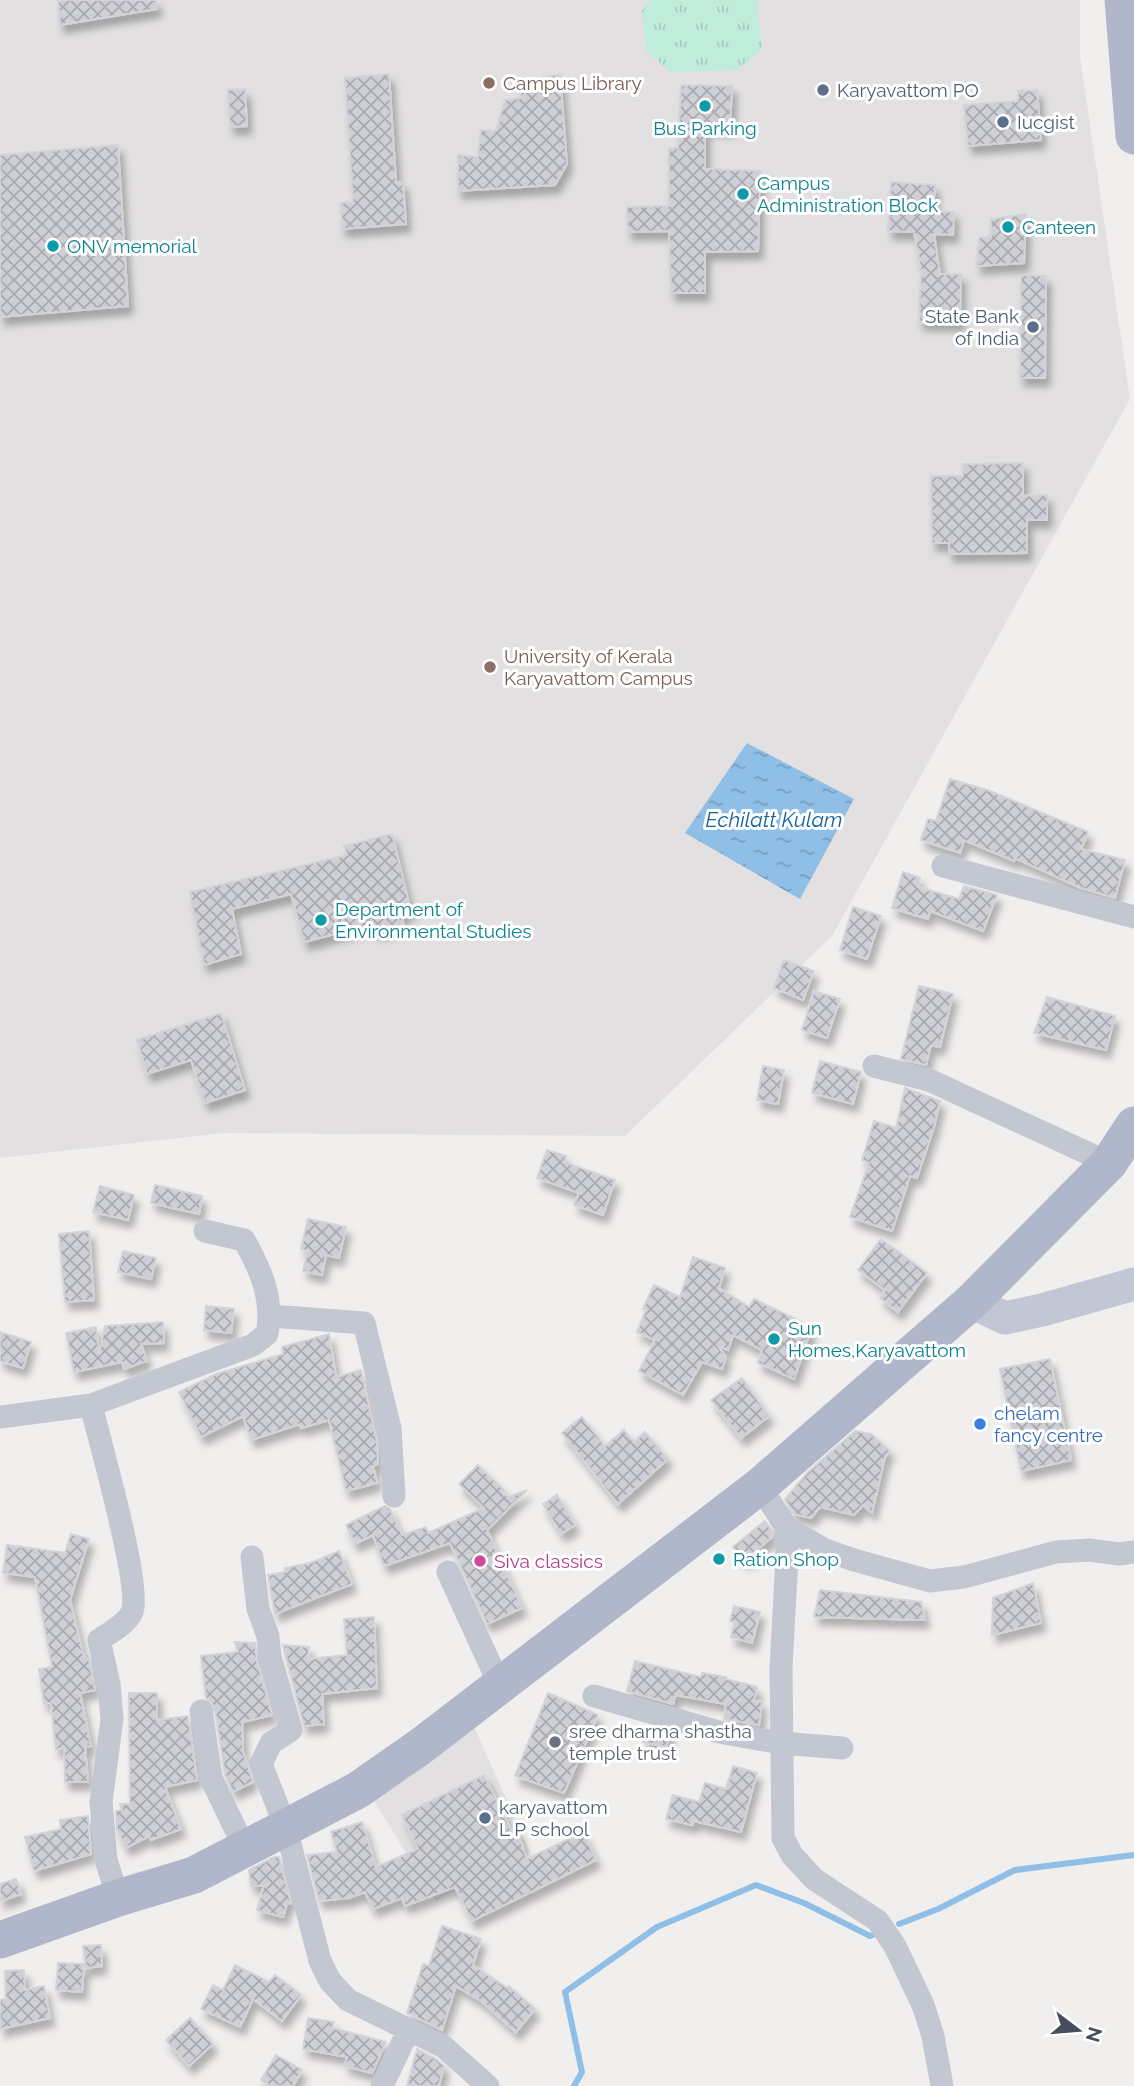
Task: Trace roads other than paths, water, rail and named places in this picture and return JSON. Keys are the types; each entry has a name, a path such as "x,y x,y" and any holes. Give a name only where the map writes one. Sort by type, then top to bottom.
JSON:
{"main road":[{"path":"1123,0 1134,136"},
{"path":"0,1940 118,1898 194,1875 358,1790 421,1746 760,1486 971,1302 1109,1163 1134,1125"},
{"path":"971,1302 1005,1318 1134,1284"}],"street":[{"path":"943,866 1134,917"},
{"path":"874,1066 929,1080 1109,1163"},
{"path":"0,1417 91,1405 253,1345 267,1334 271,1316 258,1266 244,1240 205,1231"},
{"path":"271,1316 364,1323 390,1428 394,1496"},
{"path":"91,1405 125,1541 134,1599 128,1617 99,1640 109,1684 112,1719 101,1802 106,1860 118,1898"},
{"path":"760,1486 786,1527 823,1549 930,1581 964,1577 1056,1552 1134,1552"},
{"path":"786,1527 781,1667 783,1838 792,1855 814,1879 878,1921 895,1946 923,2005 933,2036 942,2086"},
{"path":"252,1557 258,1609 268,1636 270,1657 291,1730 271,1743 261,1764 286,1828 317,1951 330,1981 348,2000 444,2047 488,2086"},
{"path":"448,1572 500,1686"},
{"path":"594,1696 719,1732 781,1743 842,1748"},
{"path":"201,1711 211,1778 245,1849"},
{"path":"382,2086 409,2029"}],"water":[{"name":"Echilatt Kulam","path":"747,743 854,799 800,899 685,833"}],"waterway":[{"path":"899,1924 938,1909 1015,1870 1134,1855"},
{"path":"574,2086 582,2072 565,1992 657,1927 756,1885 804,1903 870,1936 875,1934"}],"place":[{"name":"Campus Library","path":"489,83"},
{"name":"Karyavattom PO","path":"823,90"},
{"name":"Bus Parking","path":"705,106"},
{"name":"Iucgist","path":"1003,122"},
{"name":"Campus Administration Block","path":"743,194"},
{"name":"Canteen","path":"1008,227"},
{"name":"ONV memorial","path":"53,246"},
{"name":"State Bank of India","path":"1033,327"},
{"name":"University of Kerala Karyavattom Campus","path":"490,667"},
{"name":"Department of Environmental Studies","path":"321,920"},
{"name":"Sun Homes,Karyavattom","path":"774,1339"},
{"name":"chelam fancy centre","path":"980,1424"},
{"name":"Ration Shop","path":"719,1559"},
{"name":"Siva classics","path":"480,1561"},
{"name":"sree dharma shastha temple trust","path":"555,1742"},
{"name":"karyavattom L P school","path":"485,1818"}]}
